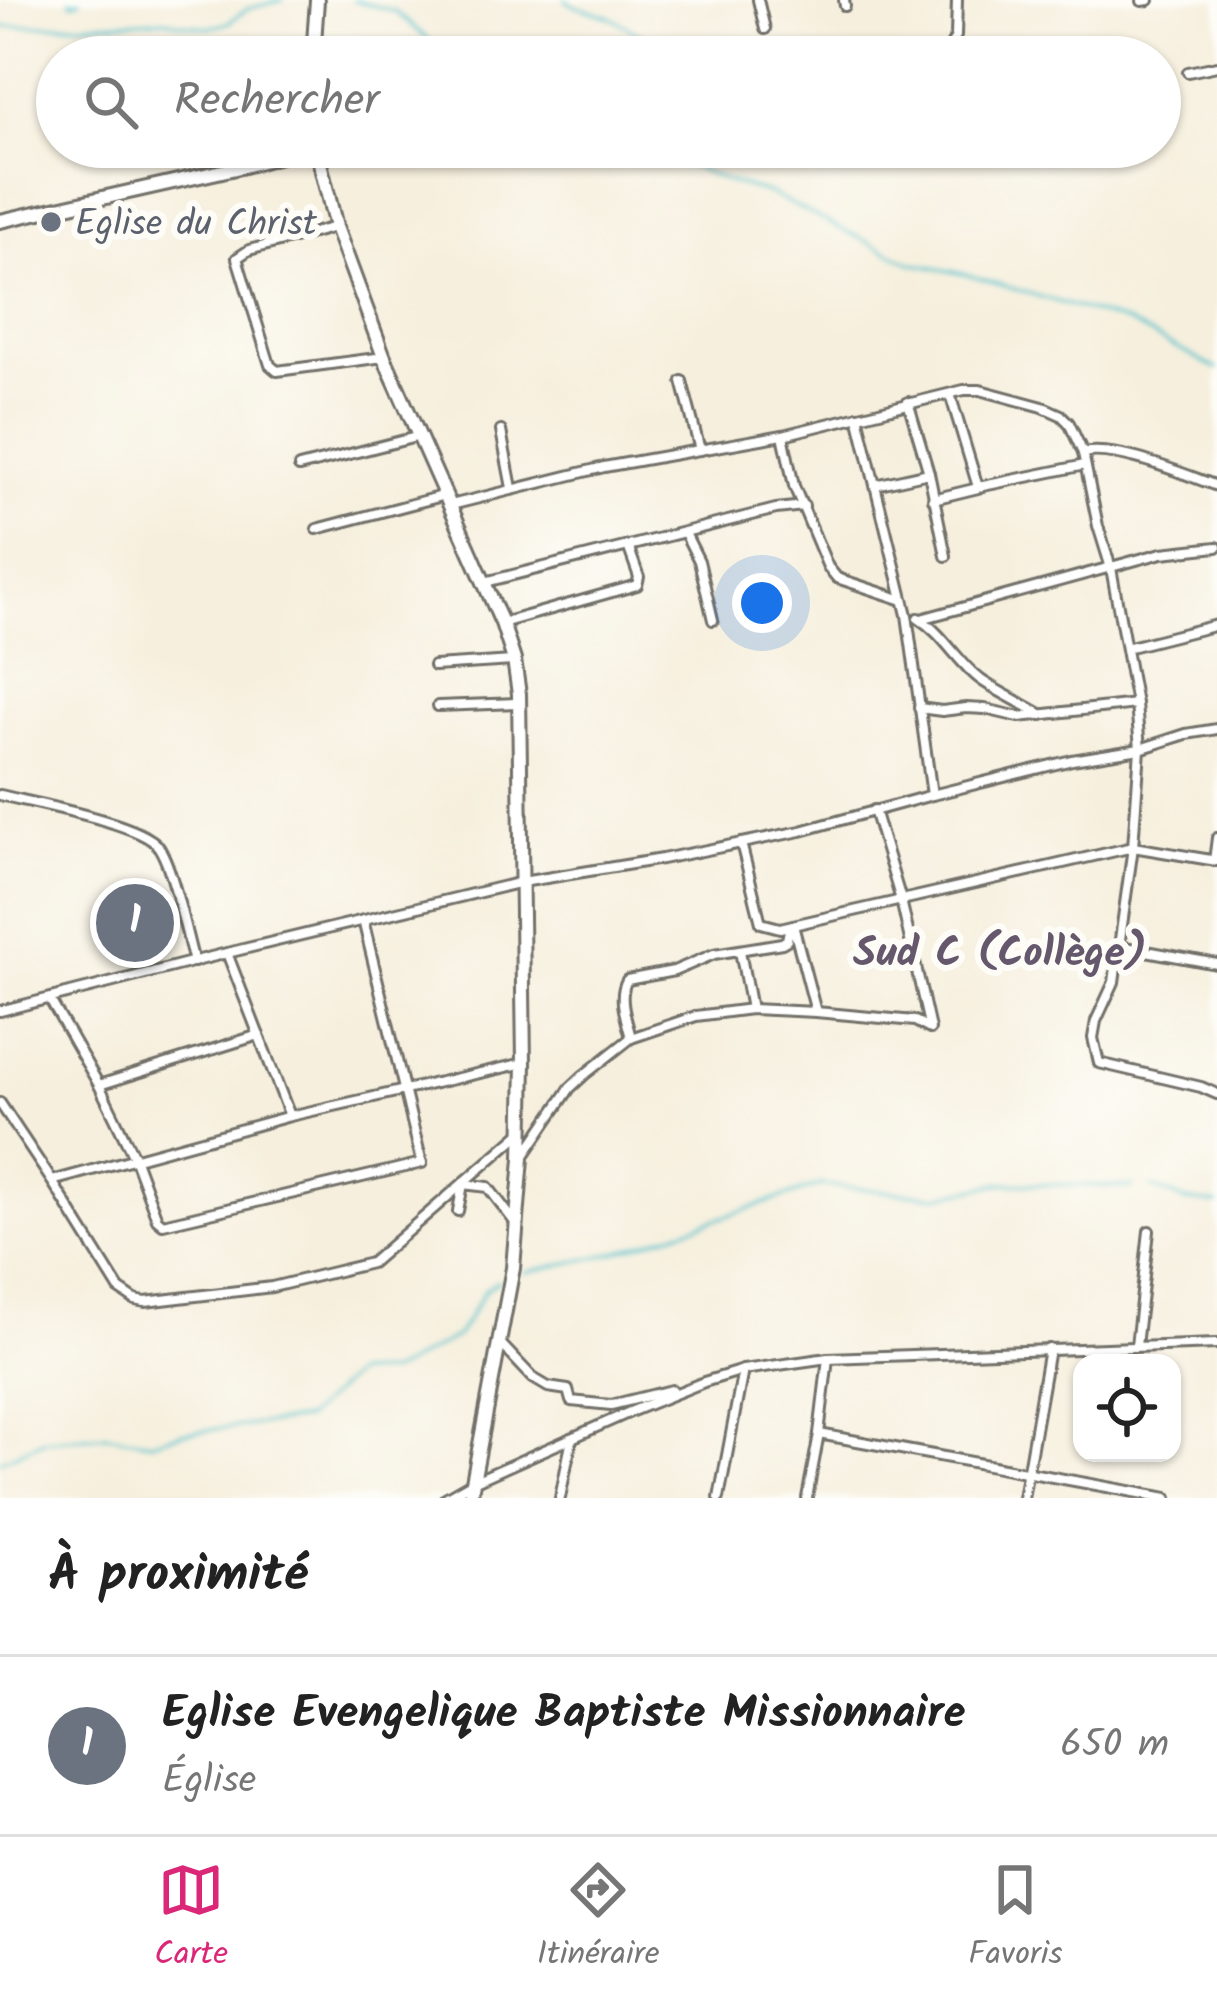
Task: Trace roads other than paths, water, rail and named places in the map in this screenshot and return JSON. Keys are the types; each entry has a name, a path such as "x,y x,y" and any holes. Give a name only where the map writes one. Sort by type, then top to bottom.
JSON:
{"street":[{"path":"314,36 317,0"},
{"path":"758,0 765,29"},
{"path":"956,36 957,0"},
{"path":"1188,72 1217,66"},
{"path":"0,221 236,168"},
{"path":"320,168 336,227 384,357 502,623 514,661 519,703 524,1063 518,1226 470,1498"},
{"path":"336,227 249,250 237,258 270,365 282,370 384,357"},
{"path":"682,381 700,450"},
{"path":"317,529 604,467 783,435 964,390 980,390 1064,418 1082,453 1112,568 1140,748 1114,982 1095,1027 1099,1063 1217,1094"},
{"path":"950,394 978,488"},
{"path":"908,402 946,556"},
{"path":"859,416 907,615 932,795"},
{"path":"501,431 512,488"},
{"path":"783,435 794,486 824,559 837,578 903,600"},
{"path":"299,467 421,436"},
{"path":"1082,453 1099,449 1217,486"},
{"path":"933,499 1084,465"},
{"path":"875,485 929,473"},
{"path":"483,582 804,506"},
{"path":"685,533 700,561 713,620"},
{"path":"502,623 637,586 628,546"},
{"path":"921,619 1162,553 1217,547"},
{"path":"907,615 921,619 944,638 982,680 1043,715"},
{"path":"1126,648 1217,625"},
{"path":"434,666 514,661"},
{"path":"438,706 519,703"},
{"path":"919,708 966,707 1018,717 1136,704"},
{"path":"0,1012 522,882 801,831 1072,760 1217,729"},
{"path":"0,795 130,829 156,843 194,962"},
{"path":"522,1158 576,1082 632,1038 696,1016 751,1009 816,1012 915,1021 931,1029 874,810"},
{"path":"740,843 761,923 779,928 1132,847 1216,861 1217,838"},
{"path":"50,1000 99,1085 157,1219 163,1223 422,1163 363,920"},
{"path":"632,1038 622,989 627,980 787,940 793,926"},
{"path":"793,926 816,1012"},
{"path":"1119,946 1217,964"},
{"path":"740,951 751,1009"},
{"path":"227,952 290,1116"},
{"path":"99,1085 259,1035"},
{"path":"52,1181 290,1116 524,1063"},
{"path":"0,1103 126,1296 145,1302 272,1287 371,1262 522,1132"},
{"path":"458,1211 463,1184 488,1187 518,1226"},
{"path":"1136,1346 1149,1231"},
{"path":"500,1342 527,1373 548,1388 566,1389 573,1402 610,1405 742,1370 828,1358 1217,1344"},
{"path":"1023,1498 1049,1349"},
{"path":"806,1498 828,1358"},
{"path":"718,1498 742,1370"},
{"path":"445,1498 704,1382"},
{"path":"819,1434 1167,1498"},
{"path":"560,1498 572,1438"}],"waterway":[{"path":"70,0 80,0"},
{"path":"0,27 165,20 208,28 228,23 247,9 283,0"},
{"path":"353,0 394,11 424,36"},
{"path":"566,0 644,36"},
{"path":"695,168 768,193 911,263 968,275 1128,323 1217,369"},
{"path":"526,1272 610,1254 821,1185 937,1196 1003,1183 1133,1187"},
{"path":"1152,1187 1186,1201 1217,1204"},
{"path":"0,1461 43,1441 107,1435 151,1442 182,1433 305,1419 354,1374 390,1373 457,1336 485,1290 498,1281"}],"place":[{"name":"Eglise du Christ","path":"51,222"},
{"name":"Eglise Evengelique Baptiste Missionnaire","path":"135,923"}],"district":[{"name":"Sud C (Collège)","path":"1000,951"}]}
